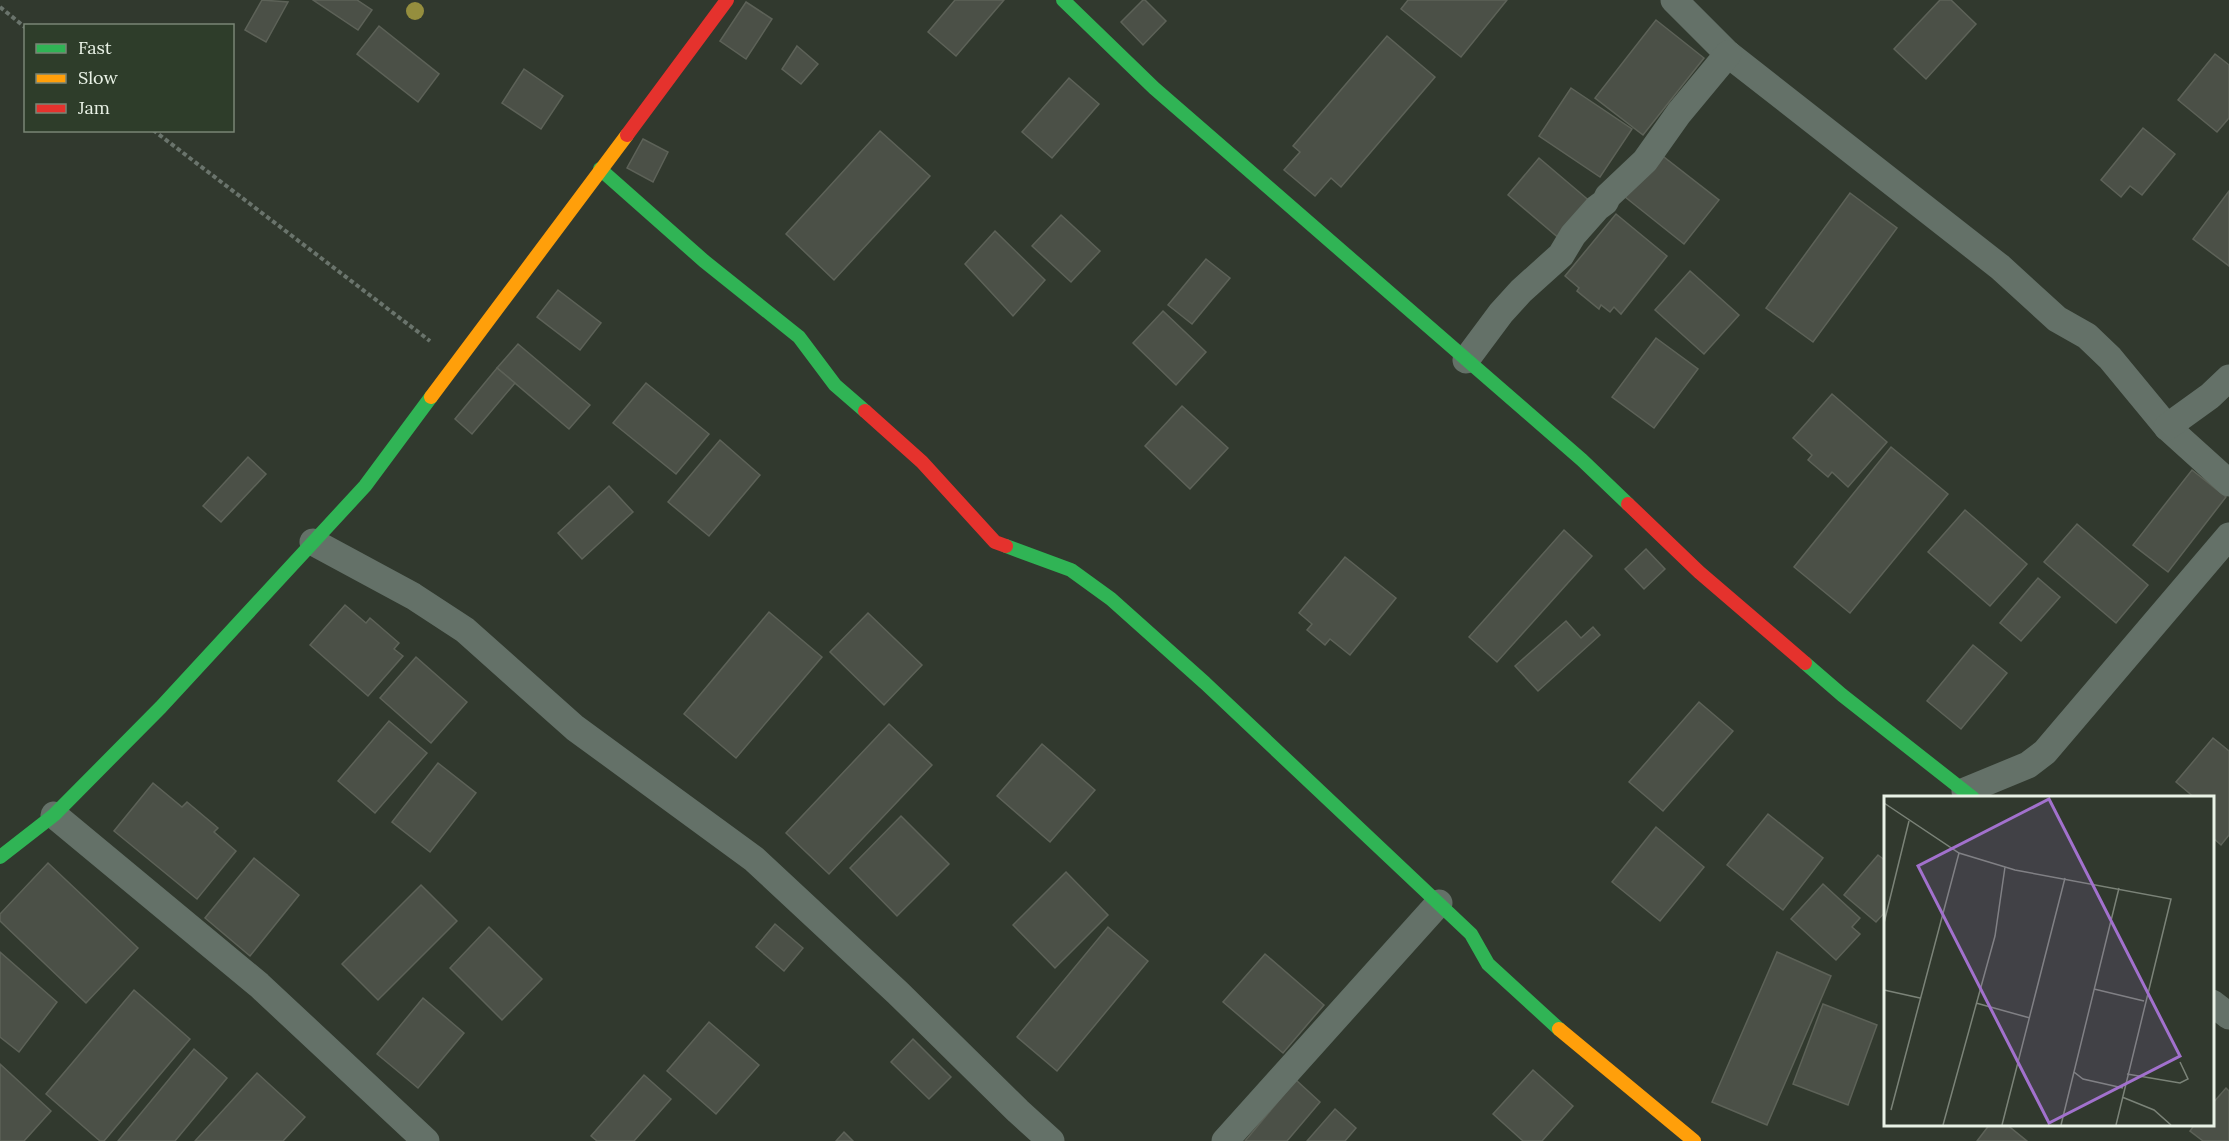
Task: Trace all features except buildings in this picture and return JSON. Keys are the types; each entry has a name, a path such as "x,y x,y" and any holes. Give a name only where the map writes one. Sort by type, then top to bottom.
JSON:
{"street":[{"path":"0,857 54,815 161,707 365,486 726,0"},
{"path":"1063,0 1154,88 1582,460 1708,580 1842,695 1969,794 2028,765 2045,752 2229,536"},
{"path":"1674,0 1728,54 2000,267 2058,319 2087,336 2109,358 2167,427 2229,483"},
{"path":"1466,360 1501,313 1521,291 1561,255 1573,235 1597,208 1645,161 1679,113 1728,54"},
{"path":"600,169 704,261 800,337 836,385 922,462 995,542 1071,570 1111,599 1205,683 1439,903 1471,934 1488,964 1570,1040 1694,1141"},
{"path":"2167,427 2210,396 2229,378"},
{"path":"313,542 413,596 465,630 575,728 754,859 898,993 1018,1112 1052,1141"},
{"path":"54,815 260,985 426,1141"},
{"path":"1225,1141 1439,903"},
{"path":"2214,1005 2229,1017"}],"path":[{"path":"0,7 24,26"},
{"path":"156,132 457,362"}],"traffic: fast":[{"path":"1063,0 1154,88 1582,460 1628,504"},
{"path":"600,169 704,261 799,337 835,385 865,411"},
{"path":"0,857 54,815 161,707 365,486 431,397"},
{"path":"1006,546 1071,570 1111,599 1205,683 1471,934 1488,964 1559,1029"},
{"path":"1805,663 1970,796"}],"traffic: slow":[{"path":"431,397 627,135"},
{"path":"1559,1029 1694,1141"}],"traffic: jam":[{"path":"627,135 727,0"},
{"path":"865,411 922,462 995,542 1006,546"},
{"path":"1628,504 1699,572 1805,663"}]}
